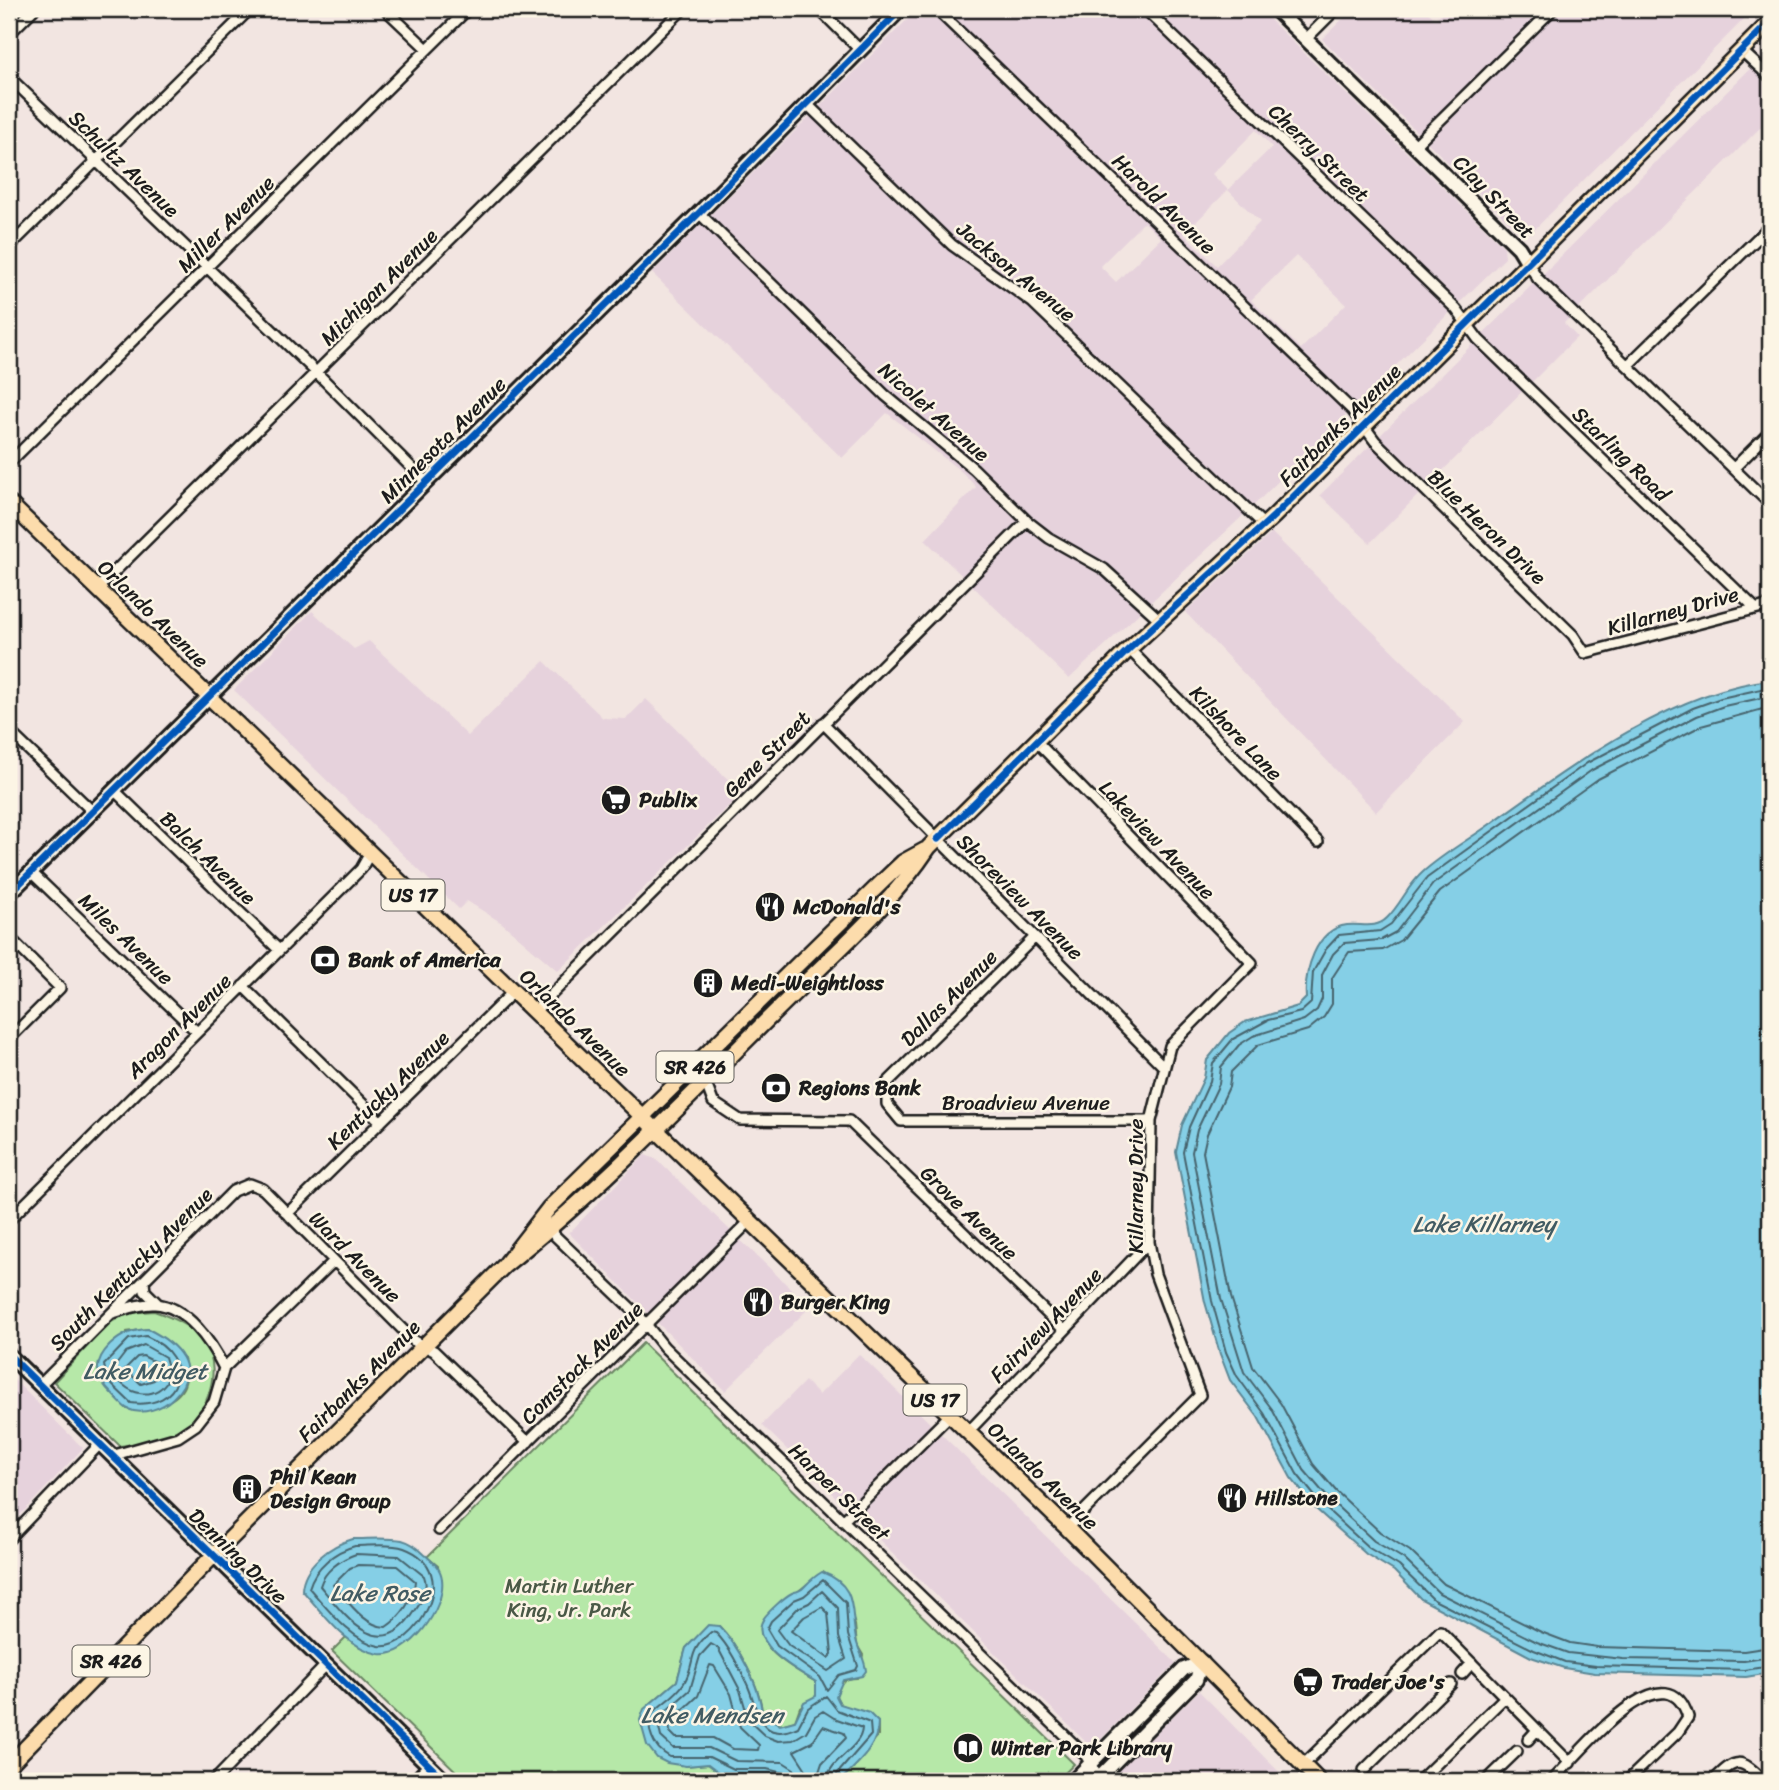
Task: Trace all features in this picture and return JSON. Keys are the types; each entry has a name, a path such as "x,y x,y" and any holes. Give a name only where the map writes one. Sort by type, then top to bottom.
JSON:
{"main road":[{"name":"Fairbanks Avenue","path":"9,1765 213,1556 504,1266 549,1230 705,1081 867,921 912,872 934,843 1036,741 1129,649 1264,525 1770,22"},
{"name":"Orlando Avenue","path":"9,503 1202,1662"},
{"name":"Fairbanks Avenue","path":"504,1266 549,1208 903,862 934,843"},
{"name":"US 17","path":"1202,1662 1319,1781"}],"street":[{"path":"9,34 34,9"},
{"path":"9,247 250,9"},
{"path":"385,9 427,49"},
{"name":"Miller Avenue","path":"9,463 468,9"},
{"name":"Michigan Avenue","path":"97,589 683,9"},
{"path":"819,9 860,50"},
{"name":"Minnesota Avenue","path":"9,894 699,213 901,9"},
{"name":"Harold Avenue","path":"936,9 1353,411 1364,426"},
{"name":"Cherry Street","path":"1144,9 1456,309 1467,324"},
{"name":"Clay Street","path":"1275,9 1519,247 1538,279 1770,504"},
{"path":"1306,39 1336,9"},
{"path":"1415,145 1553,9"},
{"path":"1742,51 1770,77"},
{"name":"Schultz Avenue","path":"9,77 317,373 425,481"},
{"name":"Jackson Avenue","path":"807,104 952,245 1032,302 1264,525"},
{"name":"Nicolet Avenue","path":"699,213 885,395 974,469 1027,522 1049,538 1104,569 1160,620"},
{"path":"1628,365 1770,226"},
{"name":"Starling Road","path":"1467,324 1507,369 1754,607"},
{"name":"Blue Heron Drive","path":"1364,426 1375,442 1573,635 1586,653"},
{"path":"1734,468 1770,432"},
{"name":"Gene Street","path":"534,1012 1027,522"},
{"name":"Killarney Drive","path":"1586,653 1754,607 1770,605"},
{"name":"Kilshore Lane","path":"1129,649 1318,842"},
{"name":"Shoreview Avenue","path":"823,723 934,843 1035,937 1164,1067"},
{"path":"9,731 92,811"},
{"name":"Lakeview Avenue","path":"1036,741 1252,963"},
{"name":"Balch Avenue","path":"114,790 279,950"},
{"name":"Aragon Avenue","path":"9,1220 361,869 370,853"},
{"name":"Miles Avenue","path":"31,872 197,1032"},
{"path":"9,937 60,988 9,1039"},
{"name":"Dallas Avenue","path":"901,1121 887,1104 887,1083 1035,937"},
{"name":"Killarney Drive","path":"1067,1528 1199,1395 1155,1274 1149,1242 1151,1121 1170,1046 1252,963"},
{"path":"243,986 381,1122"},
{"name":"Kentucky Avenue","path":"287,1214 513,992"},
{"name":"Grove Avenue","path":"705,1081 713,1102 740,1119 849,1121 1065,1330"},
{"name":"Broadview Avenue","path":"901,1121 1151,1121"},
{"name":"Ward Avenue","path":"250,1184 263,1189 414,1341 434,1351 528,1442"},
{"name":"South Kentucky Avenue","path":"40,1385 233,1191 250,1184"},
{"name":"Comstock Avenue","path":"439,1530 750,1221"},
{"name":"Harper Street","path":"549,1230 843,1521 1086,1756 1098,1780"},
{"name":"Fairview Avenue","path":"968,1432 1149,1242"},
{"path":"111,1456 178,1437 197,1425 214,1402 225,1368 334,1261"},
{"path":"144,1282 145,1291 158,1304"},
{"path":"112,1313 143,1304 158,1304 178,1312 196,1326 215,1349 225,1368"},
{"name":"Denning Drive","path":"9,1354 445,1781"},
{"path":"843,1521 950,1415"},
{"path":"9,1539 101,1443"},
{"path":"1303,1765 1440,1631 1570,1763"},
{"path":"1073,1781 1184,1669 1202,1662"},
{"path":"1098,1780 1196,1680 1202,1662"},
{"path":"1462,1674 1472,1663"},
{"path":"214,1781 326,1665"},
{"path":"1364,1770 1451,1684"},
{"path":"1552,1781 1636,1702 1657,1691 1673,1692 1683,1700 1688,1717 1678,1732 1627,1781"},
{"path":"1419,1781 1505,1697"},
{"path":"1528,1740 1537,1730"},
{"path":"1486,1781 1517,1751"},
{"path":"1713,1781 1731,1764 1740,1763 1748,1765 1763,1781"},
{"path":"413,1781 428,1765"}],"shaded area":[{"path":"918,9 1259,9 1504,247 1505,258 1250,509 1069,679 925,540 976,487 963,473 887,413 842,458 652,273","holes":["1256,130 1272,147 1228,190 1212,174","1228,190 1260,222 1217,266 1184,234","1144,222 1161,238 1116,282 1100,266","1296,256 1346,304 1301,349 1251,300"]},
{"path":"1353,9 1425,9 1435,19 1446,9 1754,9 1531,233 1520,233 1322,39"},
{"path":"1770,49 1770,118 1564,323 1577,337 1370,543 1320,495"},
{"path":"1272,533 1465,722 1376,812 1185,612"},
{"path":"312,611 354,649 369,641 468,736 544,661 603,718 626,719 646,699 742,793 558,971 502,923 467,901 459,909 234,690"},
{"path":"645,1155 656,1159 810,1307 725,1391 569,1233"},
{"path":"859,1354 1176,1663 1092,1748 762,1425 805,1381 819,1395"},
{"path":"9,1375 83,1448 9,1527"},
{"path":"1199,1691 1288,1781 1108,1781"}],"green space":[{"path":"154,1311 195,1332 210,1352 212,1379 203,1407 187,1426 164,1438 120,1446 54,1382 109,1323 128,1313","holes":["148,1329 184,1359 185,1384 172,1399 151,1407 127,1409 120,1401 127,1332"]},
{"name":"Martin Luther King, Jr. Park","path":"643,1343 1074,1764 1057,1781 840,1781 878,1736 878,1722 840,1704 836,1696 842,1682 857,1678 863,1655 857,1645 855,1625 842,1587 823,1572 765,1617 762,1628 764,1638 777,1656 816,1682 816,1696 800,1707 795,1721 780,1725 762,1713 747,1666 719,1626 708,1626 686,1648 677,1681 651,1703 686,1766 708,1764 720,1773 791,1781 466,1781 332,1651 346,1637 360,1647 413,1640 440,1599 438,1566 427,1557"}],"water":[{"name":"Lake Killarney","path":"1770,680 1770,1673 1746,1677 1595,1673 1564,1668 1531,1657 1421,1599 1394,1571 1366,1554 1316,1509 1291,1478 1258,1417 1230,1380 1220,1354 1205,1302 1176,1152 1182,1125 1204,1078 1207,1060 1229,1033 1245,1022 1298,1006 1306,998 1310,965 1319,943 1327,935 1336,928 1347,925 1373,925 1382,922 1431,865 1555,778 1624,734 1697,699 1733,687"},
{"name":"Lake Midget","path":"148,1329 176,1349 183,1358 186,1377 182,1387 169,1402 140,1412 124,1407 107,1389 99,1376 98,1364 104,1352 119,1338"},
{"name":"Lake Rose","path":"353,1539 405,1541 417,1547 430,1559 441,1575 442,1591 432,1617 414,1640 391,1653 379,1654 356,1645 336,1628 302,1590 307,1572 320,1557"},
{"name":"Lake Mendsen","path":"822,1572 842,1584 851,1600 856,1639 866,1671 862,1676 843,1680 836,1696 840,1704 869,1713 878,1722 874,1740 859,1762 840,1781 734,1776 720,1773 708,1764 686,1766 667,1763 657,1758 647,1745 640,1720 644,1709 677,1681 686,1648 708,1625 719,1626 740,1655 753,1679 762,1713 780,1725 795,1721 804,1702 816,1696 816,1682 777,1656 762,1638 760,1628 764,1618 777,1604 802,1589"}],"tunnel":[{"path":"1354,1781 1364,1770"}],"cycle path":[{"path":"9,894 699,213 901,9"},
{"path":"938,839 1129,649 1274,516 1770,22"},
{"path":"9,1355 445,1781"}],"place":[{"name":"Publix","path":"616,800"},
{"name":"McDonald's","path":"770,907"},
{"name":"Bank of America","path":"325,960"},
{"name":"Medi-Weightloss","path":"708,983"},
{"name":"Regions Bank","path":"776,1088"},
{"name":"Burger King","path":"758,1302"},
{"name":"Phil Kean Design Group","path":"247,1489"},
{"name":"Hillstone","path":"1232,1498"},
{"name":"Trader Joe's","path":"1308,1682"},
{"name":"Winter Park Library","path":"968,1748"}]}
